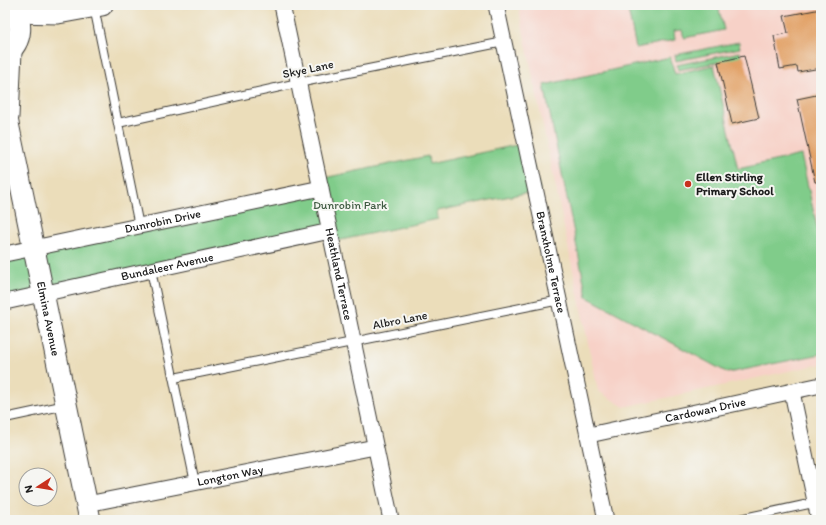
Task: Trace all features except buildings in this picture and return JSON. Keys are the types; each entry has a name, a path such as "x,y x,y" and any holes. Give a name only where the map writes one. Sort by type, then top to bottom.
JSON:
{"street":[{"name":"Heathland Terrace","path":"282,5 390,520"},
{"name":"Branxholme Terrace","path":"496,5 606,520"},
{"path":"12,9 58,13 98,6"},
{"name":"Elmina Avenue","path":"12,9 19,20 12,48 6,113 9,147 34,248 88,512"},
{"path":"12,48 58,13"},
{"name":"Dunrobin Drive","path":"5,254 321,188"},
{"name":"Bundaleer Avenue","path":"5,302 330,231"},
{"name":"Cardowan Drive","path":"589,435 821,385"},
{"path":"792,392 818,502 819,520"},
{"name":"Longton Way","path":"88,512 195,483 375,447"}],"lane":[{"path":"98,6 118,123 139,226"},
{"name":"Skye Lane","path":"118,123 298,83 504,42"},
{"path":"151,270 195,483"},
{"name":"Albro Lane","path":"174,378 560,300"},
{"path":"5,418 66,405"},
{"path":"735,520 818,502"}],"shaded area":[{"name":"Ellen Stirling Primary School","path":"518,5 821,5 821,364 624,407 598,391"}],"green space":[{"path":"627,5 718,5 724,30 684,38 682,30 674,31 675,40 636,48"},
{"path":"739,42 740,48 676,61 675,55"},
{"path":"740,52 741,58 678,70 677,65"},
{"path":"670,57 675,74 714,65 738,169 801,155 821,245 821,354 728,373 587,297 544,85"},
{"name":"Dunrobin Park","path":"526,143 540,190 437,211 438,219 332,242 330,232 5,302 5,254 321,188 319,179 428,156 429,164"}],"place":[{"name":"Ellen Stirling Primary School","path":"688,184"}]}
